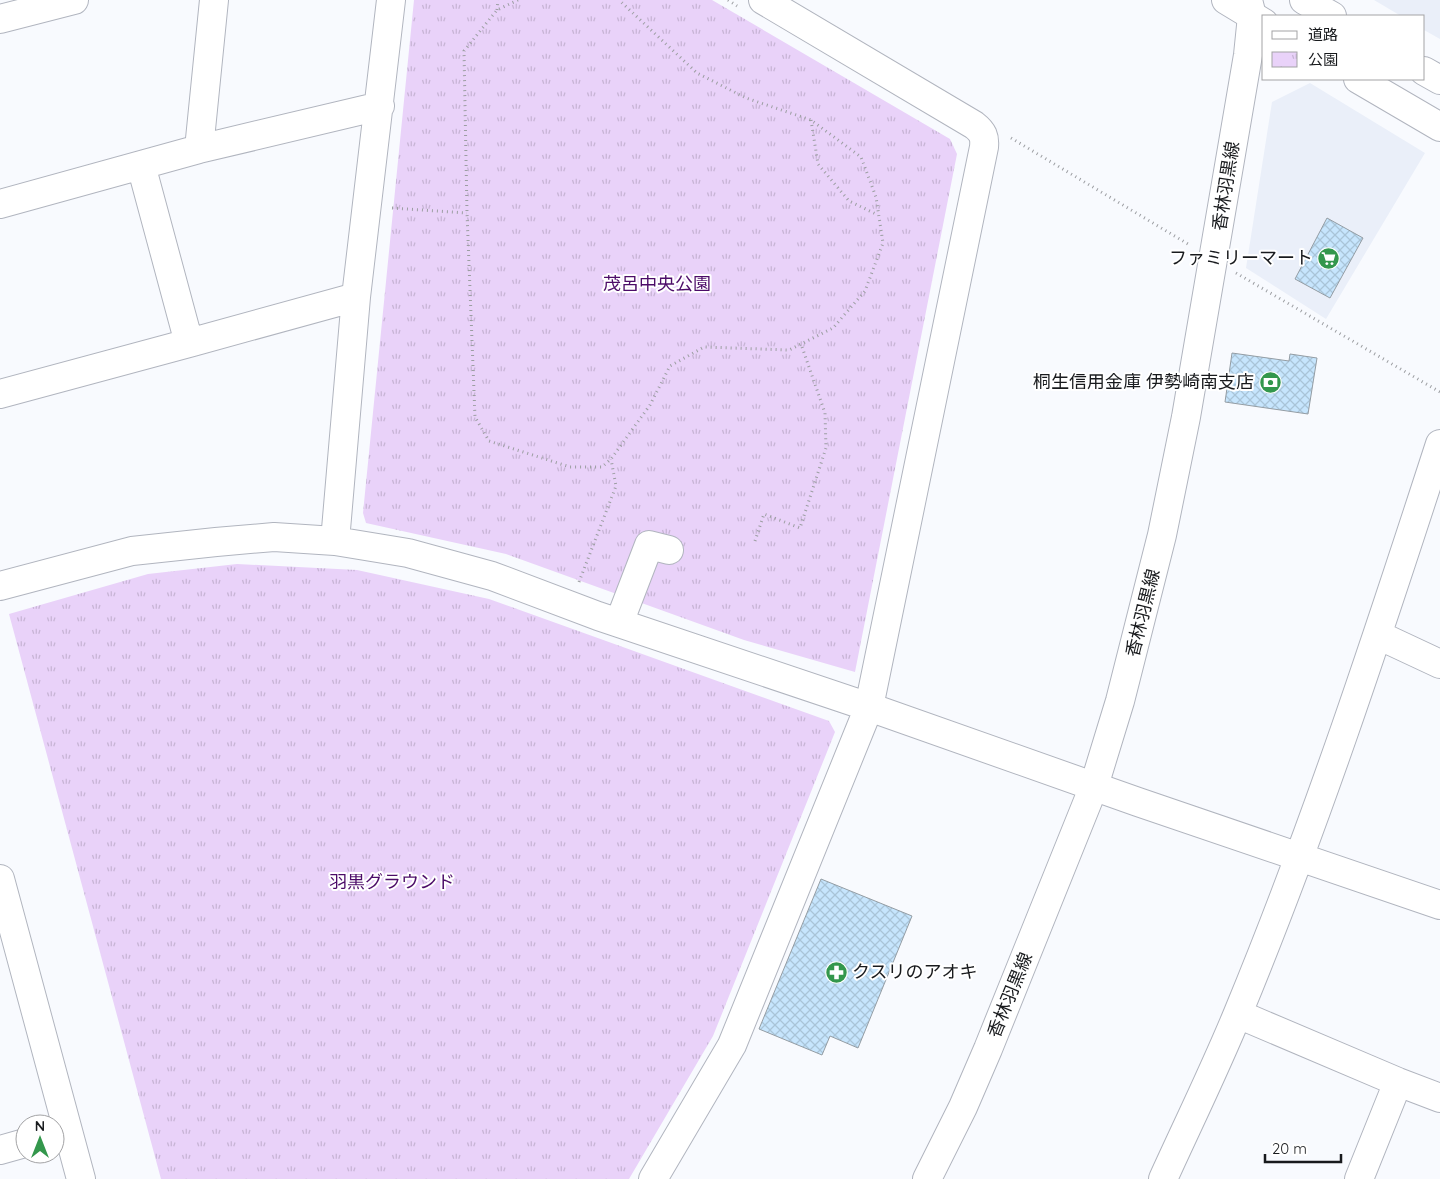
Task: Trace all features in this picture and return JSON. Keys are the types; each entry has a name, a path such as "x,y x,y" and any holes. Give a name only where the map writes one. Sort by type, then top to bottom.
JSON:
{"main road":[{"path":"0,19 74,0"},
{"path":"200,149 214,0"},
{"path":"335,541 356,297 391,0"},
{"path":"1226,0 1257,10"},
{"path":"1304,0 1330,15"},
{"path":"653,1179 732,1045 869,707 984,148 982,132 974,125 754,5"},
{"name":"香林羽黒線","path":"927,1179 963,1107 988,1049 1094,786 1141,622 1172,489 1257,10"},
{"path":"1425,72 1440,80"},
{"path":"1360,80 1440,127"},
{"path":"0,204 200,149 380,106"},
{"path":"141,165 189,343"},
{"path":"0,394 356,297"},
{"path":"1163,1179 1238,1014 1299,857 1378,635 1440,444"},
{"path":"0,586 132,551 274,537 335,541 408,553 492,576 620,623 869,707 1440,905"},
{"path":"620,623 649,544 669,550"},
{"path":"1378,635 1440,664"},
{"path":"0,880 57,1114"},
{"path":"1238,1014 1440,1098"},
{"path":"1359,1179 1398,1082"},
{"path":"65,1141 80,1179"},
{"path":"0,1150 15,1146"}],"path":[{"path":"497,10 498,0"},
{"path":"518,0 497,10 464,50 467,213 475,417 489,441 570,467 602,467 611,459 650,405 670,366 704,347 789,350 833,328 865,291 882,243 876,197 861,157 811,120 746,98 697,73 619,0"},
{"path":"728,0 754,5"},
{"path":"811,120 818,164 849,201 878,215"},
{"path":"1004,134 1190,245"},
{"path":"386,207 467,213"},
{"path":"1236,273 1440,392"},
{"path":"755,541 764,514 800,528 826,448 824,413 801,344"},
{"path":"578,585 616,486 611,459"}],"shaded area":[{"path":"1374,0 1440,0 1440,39 1425,31 1425,15 1399,15"},
{"path":"1310,83 1425,153 1326,319 1246,268 1272,102"}],"green space":[{"name":"茂呂中央公園","path":"414,0 712,0 950,139 957,154 855,672 744,640 506,554 366,523 363,513"},
{"name":"羽黒グラウンド","path":"237,564 357,570 489,599 829,721 835,732 713,1036 629,1179 161,1179 9,614 148,574"}],"building":[{"name":"ファミリーマート","path":"1327,218 1363,238 1330,298 1295,279"},
{"name":"桐生信用金庫 伊勢崎南支店","path":"1232,353 1289,361 1290,354 1317,358 1308,414 1225,402"},
{"name":"クスリのアオキ","path":"821,879 912,916 858,1048 830,1036 822,1055 759,1029"}],"place":[{"name":"ファミリーマート","path":"1329,258"},
{"name":"桐生信用金庫 伊勢崎南支店","path":"1270,382"},
{"name":"クスリのアオキ","path":"836,972"}]}
